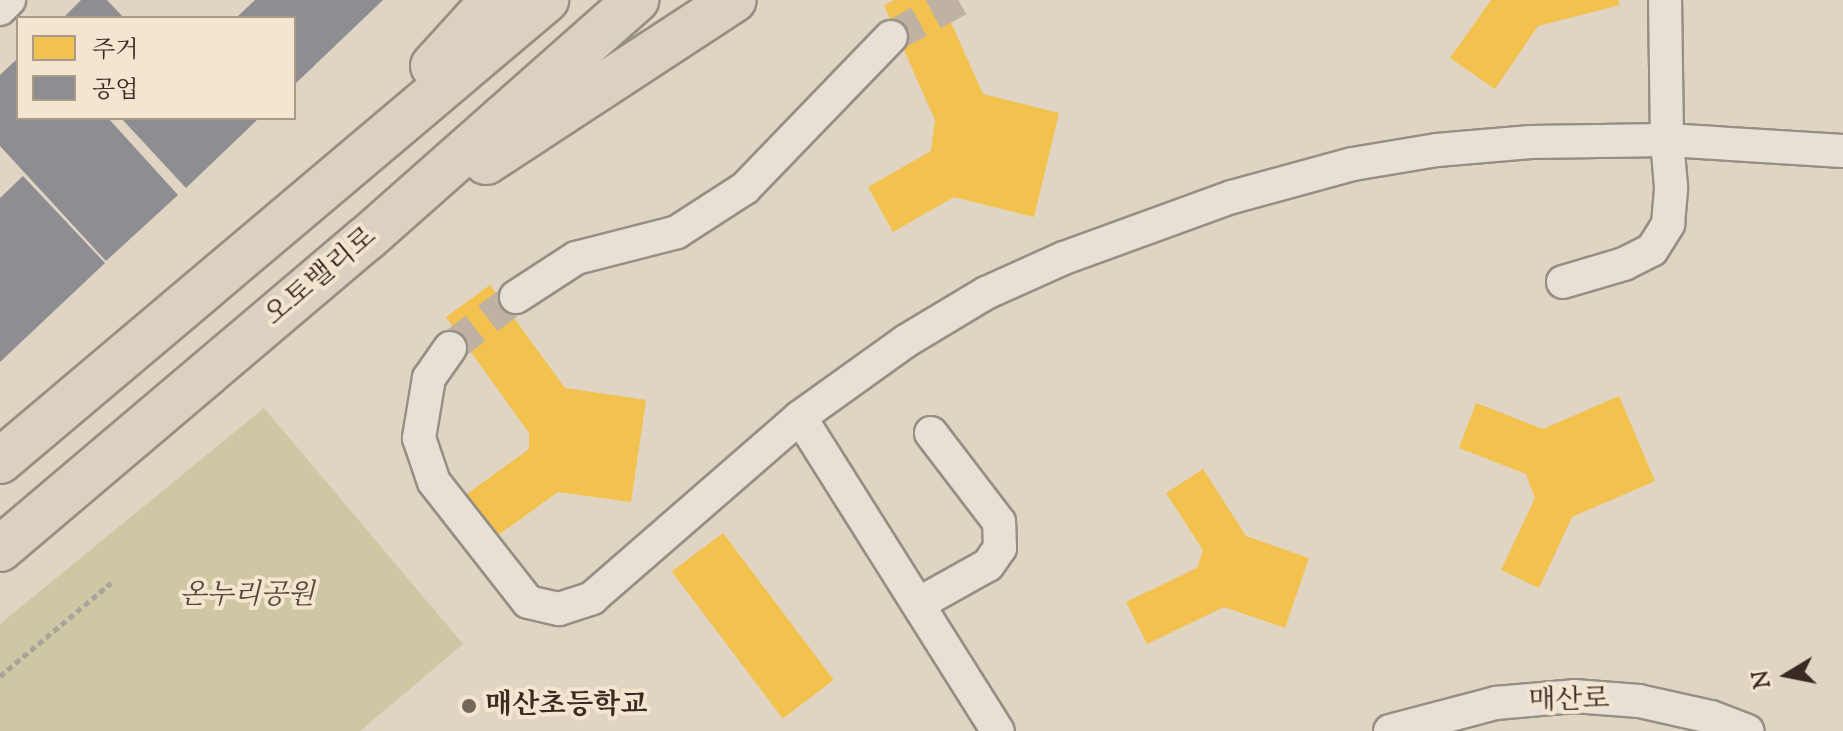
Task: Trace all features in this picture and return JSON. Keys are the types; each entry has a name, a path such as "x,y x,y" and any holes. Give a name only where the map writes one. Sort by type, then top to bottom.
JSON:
{"highway":[{"path":"327,186 493,0"},
{"path":"0,461 546,0"},
{"name":"오토밸리로","path":"0,549 366,239 636,0"},
{"path":"366,239 734,0"}],"street":[{"path":"0,9 9,0"},
{"path":"1563,282 1624,264 1652,250 1668,224 1671,187 1667,140 1665,0"},
{"path":"516,297 576,258 677,232 745,188 891,37"},
{"path":"450,348 429,378 419,438 434,482 528,602 559,609 592,598 800,417 906,341 986,293 1064,258 1232,197 1353,164 1437,150 1531,142 1667,140 1843,151"},
{"path":"800,417 998,731"},
{"path":"918,604 988,565 1000,548 999,522 931,433"},
{"name":"매산로","path":"1390,731 1496,703 1574,696 1639,701 1711,717 1747,731"}],"path":[{"path":"0,676 111,583"}],"green space":[{"name":"온누리공원","path":"264,408 463,644 360,731 0,731 0,624"}],"building: 주거":[{"path":"895,0 941,0 983,94 1059,113 1034,217 954,197 893,232 868,187 931,151 935,120 884,5"},
{"path":"1491,0 1618,0 1620,5 1538,26 1495,89 1450,58"},
{"path":"490,285 565,388 646,400 631,502 558,492 494,538 464,496 529,449 529,433 446,317"},
{"path":"1619,396 1655,481 1572,517 1539,588 1501,570 1535,498 1526,474 1459,448 1476,403 1543,429"},
{"path":"1203,469 1246,536 1309,558 1285,628 1224,607 1147,644 1126,602 1197,568 1203,550 1166,493"},
{"path":"723,533 834,680 783,718 672,572"}],"building: 공업":[{"path":"81,0 107,0 122,16 65,16"},
{"path":"255,0 383,0 296,83 296,16 238,16"},
{"path":"16,60 16,120 110,120 178,195 106,261 0,146 0,75"},
{"path":"123,120 257,120 186,188"},
{"path":"23,176 105,263 0,362 0,198"}],"tunnel":[{"path":"891,37 959,0"},
{"path":"450,348 516,297"}],"place":[{"name":"매산초등학교","path":"469,706"}]}
